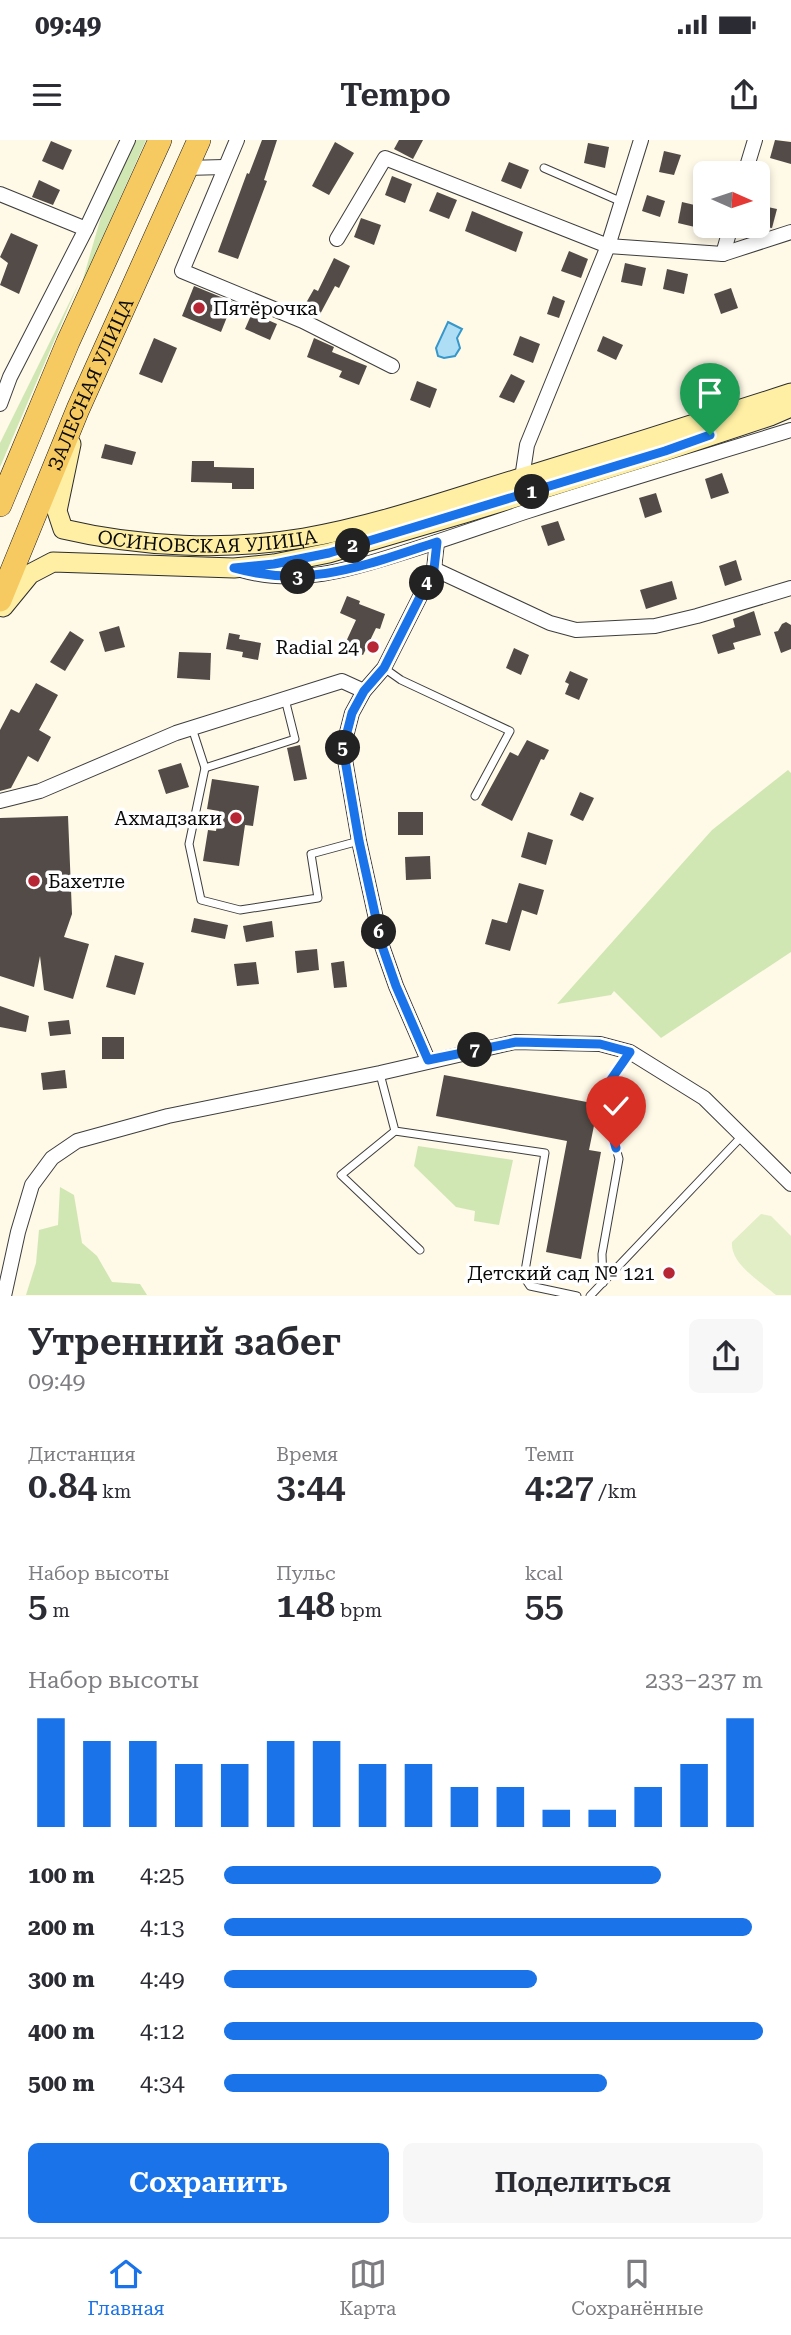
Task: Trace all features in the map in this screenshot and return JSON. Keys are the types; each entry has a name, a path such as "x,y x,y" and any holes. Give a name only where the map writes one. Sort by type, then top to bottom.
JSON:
{"main road":[{"name":"ЗАЛЕСНАЯ УЛИЦА","path":"0,505 68,342 160,140"},
{"name":"ЗАЛЕСНАЯ УЛИЦА","path":"0,600 78,409 198,140"}],"street":[{"path":"0,404 5,375 86,229 128,140"},
{"path":"237,140 182,271 303,321 392,366"},
{"path":"522,478 527,444 608,246 641,140"},
{"path":"749,161 755,140"},
{"path":"337,239 385,158 608,246 723,254 791,232"},
{"path":"187,168 224,167"},
{"path":"0,194 86,229"},
{"path":"723,254 728,238"},
{"name":"ОСИНОВСКАЯ УЛИЦА","path":"78,409 57,511 63,529 101,537 230,545 304,538 410,513 791,393"},
{"path":"234,568 259,575 284,577 314,576 350,569 791,430 791,407"},
{"name":"ОСИНОВСКАЯ УЛИЦА","path":"0,611 30,574 52,562 234,568 274,564 329,553 665,451 791,407"},
{"path":"428,1060 382,946 359,841 343,748 352,713 364,691 384,668 434,569 437,542"},
{"path":"434,569 550,623 576,630 655,626 791,588"},
{"path":"0,801 40,791 192,728 342,681 364,691"},
{"path":"4,1296 32,1185 51,1158 77,1141 168,1116 516,1042 600,1044 630,1052 704,1098 791,1184"}],"lane":[{"path":"544,168 622,202"},
{"path":"384,668 401,680 510,732 475,796"},
{"path":"205,768 295,739 285,699"},
{"path":"192,728 205,768 188,844 201,900 240,910 318,898 311,853 359,841"},
{"path":"603,1283 602,1254 618,1158 601,1094 630,1052"},
{"path":"380,1073 395,1131"},
{"path":"421,1250 341,1175 395,1131 545,1153 524,1277 530,1286 577,1296"},
{"path":"590,1296 743,1135"}],"green space":[{"path":"134,140 146,140 81,286 103,210"},
{"path":"79,283 0,467 0,443"},
{"path":"788,770 791,773 791,952 661,1038 614,991 611,995 557,1004 712,830"},
{"path":"418,1146 513,1160 499,1225 474,1221 475,1211 456,1207 414,1166"},
{"path":"60,1187 74,1195 82,1243 97,1256 112,1282 140,1284 147,1295 26,1295 36,1263 39,1230 58,1225"},
{"path":"761,1214 771,1216 791,1236 791,1295 776,1295 741,1265 733,1250 732,1242"}],"water":[{"path":"448,322 462,329 457,338 460,348 455,356 444,358 438,356 436,348"}],"building":[{"path":"262,140 277,140 264,180 267,181 238,259 218,252"},
{"path":"399,140 423,140 413,159 394,149"},
{"path":"775,140 791,142 791,164 770,158"},
{"path":"51,141 72,150 63,170 42,161"},
{"path":"335,142 354,153 329,195 312,186"},
{"path":"588,143 609,147 605,168 584,163"},
{"path":"664,151 681,155 674,175 659,172"},
{"path":"509,162 529,170 521,189 501,181"},
{"path":"392,176 412,184 405,203 385,195"},
{"path":"39,180 60,190 53,205 32,197"},
{"path":"437,192 457,200 449,219 429,211"},
{"path":"647,195 665,201 660,217 642,211"},
{"path":"682,202 693,205 693,227 678,223"},
{"path":"770,208 777,209 770,228"},
{"path":"472,211 523,232 516,252 465,231"},
{"path":"361,218 381,225 374,245 354,237"},
{"path":"11,233 38,245 19,294 0,285 8,263 0,257"},
{"path":"569,251 588,259 581,278 561,271"},
{"path":"334,258 350,266 339,288 335,286 318,318 302,310 314,289 318,291"},
{"path":"625,263 646,268 642,286 621,282"},
{"path":"667,269 688,274 684,294 663,289"},
{"path":"194,286 233,302 221,332 182,316"},
{"path":"731,288 738,308 721,314 714,294"},
{"path":"553,296 565,301 559,318 547,314"},
{"path":"252,313 277,324 270,340 245,329"},
{"path":"520,336 540,344 533,363 513,355"},
{"path":"603,336 623,345 616,360 597,351"},
{"path":"154,338 177,348 162,383 139,374"},
{"path":"314,338 334,347 332,352 367,366 359,385 339,377 342,371 307,357"},
{"path":"511,374 525,381 514,403 499,397"},
{"path":"417,381 437,389 430,408 410,400"},
{"path":"105,444 136,452 132,465 101,458"},
{"path":"192,461 214,461 214,467 254,468 254,489 232,489 232,483 191,482"},
{"path":"722,473 729,493 711,499 705,479"},
{"path":"656,493 662,512 645,518 639,498"},
{"path":"558,521 565,540 548,546 541,526"},
{"path":"736,560 742,580 725,586 719,566"},
{"path":"672,581 677,599 646,609 640,590"},
{"path":"347,596 385,614 380,629 376,628 363,655 344,646 356,620 340,613"},
{"path":"754,611 761,635 733,643 735,649 718,654 712,635 735,627 733,619"},
{"path":"786,622 791,625 791,649 781,653 774,632"},
{"path":"119,626 125,647 105,652 99,632"},
{"path":"70,631 84,640 65,671 50,662"},
{"path":"229,633 240,635 239,639 261,643 258,660 242,657 243,652 226,649"},
{"path":"514,648 529,655 521,675 506,668"},
{"path":"179,652 211,653 210,680 177,678"},
{"path":"570,671 588,679 579,700 565,694 569,684 565,682"},
{"path":"36,683 58,695 39,730 51,737 38,762 28,756 11,788 0,791 0,730 11,709 19,713"},
{"path":"527,740 549,750 544,760 541,759 512,821 481,805 510,752 518,756"},
{"path":"300,745 307,779 294,781 287,748"},
{"path":"181,763 189,787 166,794 158,770"},
{"name":"Ахмадзаки","path":"212,779 259,786 253,826 245,825 239,866 203,861 208,830 216,831 219,811 207,809"},
{"path":"580,792 594,798 583,821 570,815"},
{"path":"398,812 423,812 423,835 398,835"},
{"path":"68,816 72,914 64,937 89,944 73,999 44,990 40,956 34,987 0,976 0,818"},
{"path":"528,832 553,840 546,865 521,857"},
{"path":"430,856 431,879 406,880 405,857"},
{"path":"519,883 544,890 537,915 522,910 510,951 485,944 492,919 507,923"},
{"path":"194,918 228,925 225,939 191,932"},
{"path":"272,921 274,937 246,942 243,926"},
{"path":"317,949 319,970 297,973 295,951"},
{"path":"115,955 144,963 135,995 106,987"},
{"path":"344,961 347,987 334,988 331,963"},
{"path":"256,962 259,984 237,986 234,964"},
{"path":"0,1006 29,1016 26,1032 0,1027"},
{"path":"69,1020 71,1034 50,1036 48,1022"},
{"path":"102,1037 124,1037 124,1059 102,1059"},
{"path":"65,1070 67,1088 43,1090 41,1073"},
{"path":"444,1075 592,1103 591,1110 597,1111 589,1150 601,1152 581,1259 546,1252 567,1141 436,1116"}],"place":[{"name":"Пятёрочка","path":"199,308"},
{"name":"Radial 24","path":"373,647"},
{"name":"Ахмадзаки","path":"236,818"},
{"name":"Бахетле","path":"34,881"},
{"name":"Детский сад № 121","path":"669,1273"}],"route":[{"path":"616,1148 601,1094 630,1052 600,1044 516,1042 428,1060 382,946 359,841 343,748 352,713 364,691 384,668 434,569 437,542 350,569 314,576 259,575 234,568 274,564 329,553 710,435"}]}
